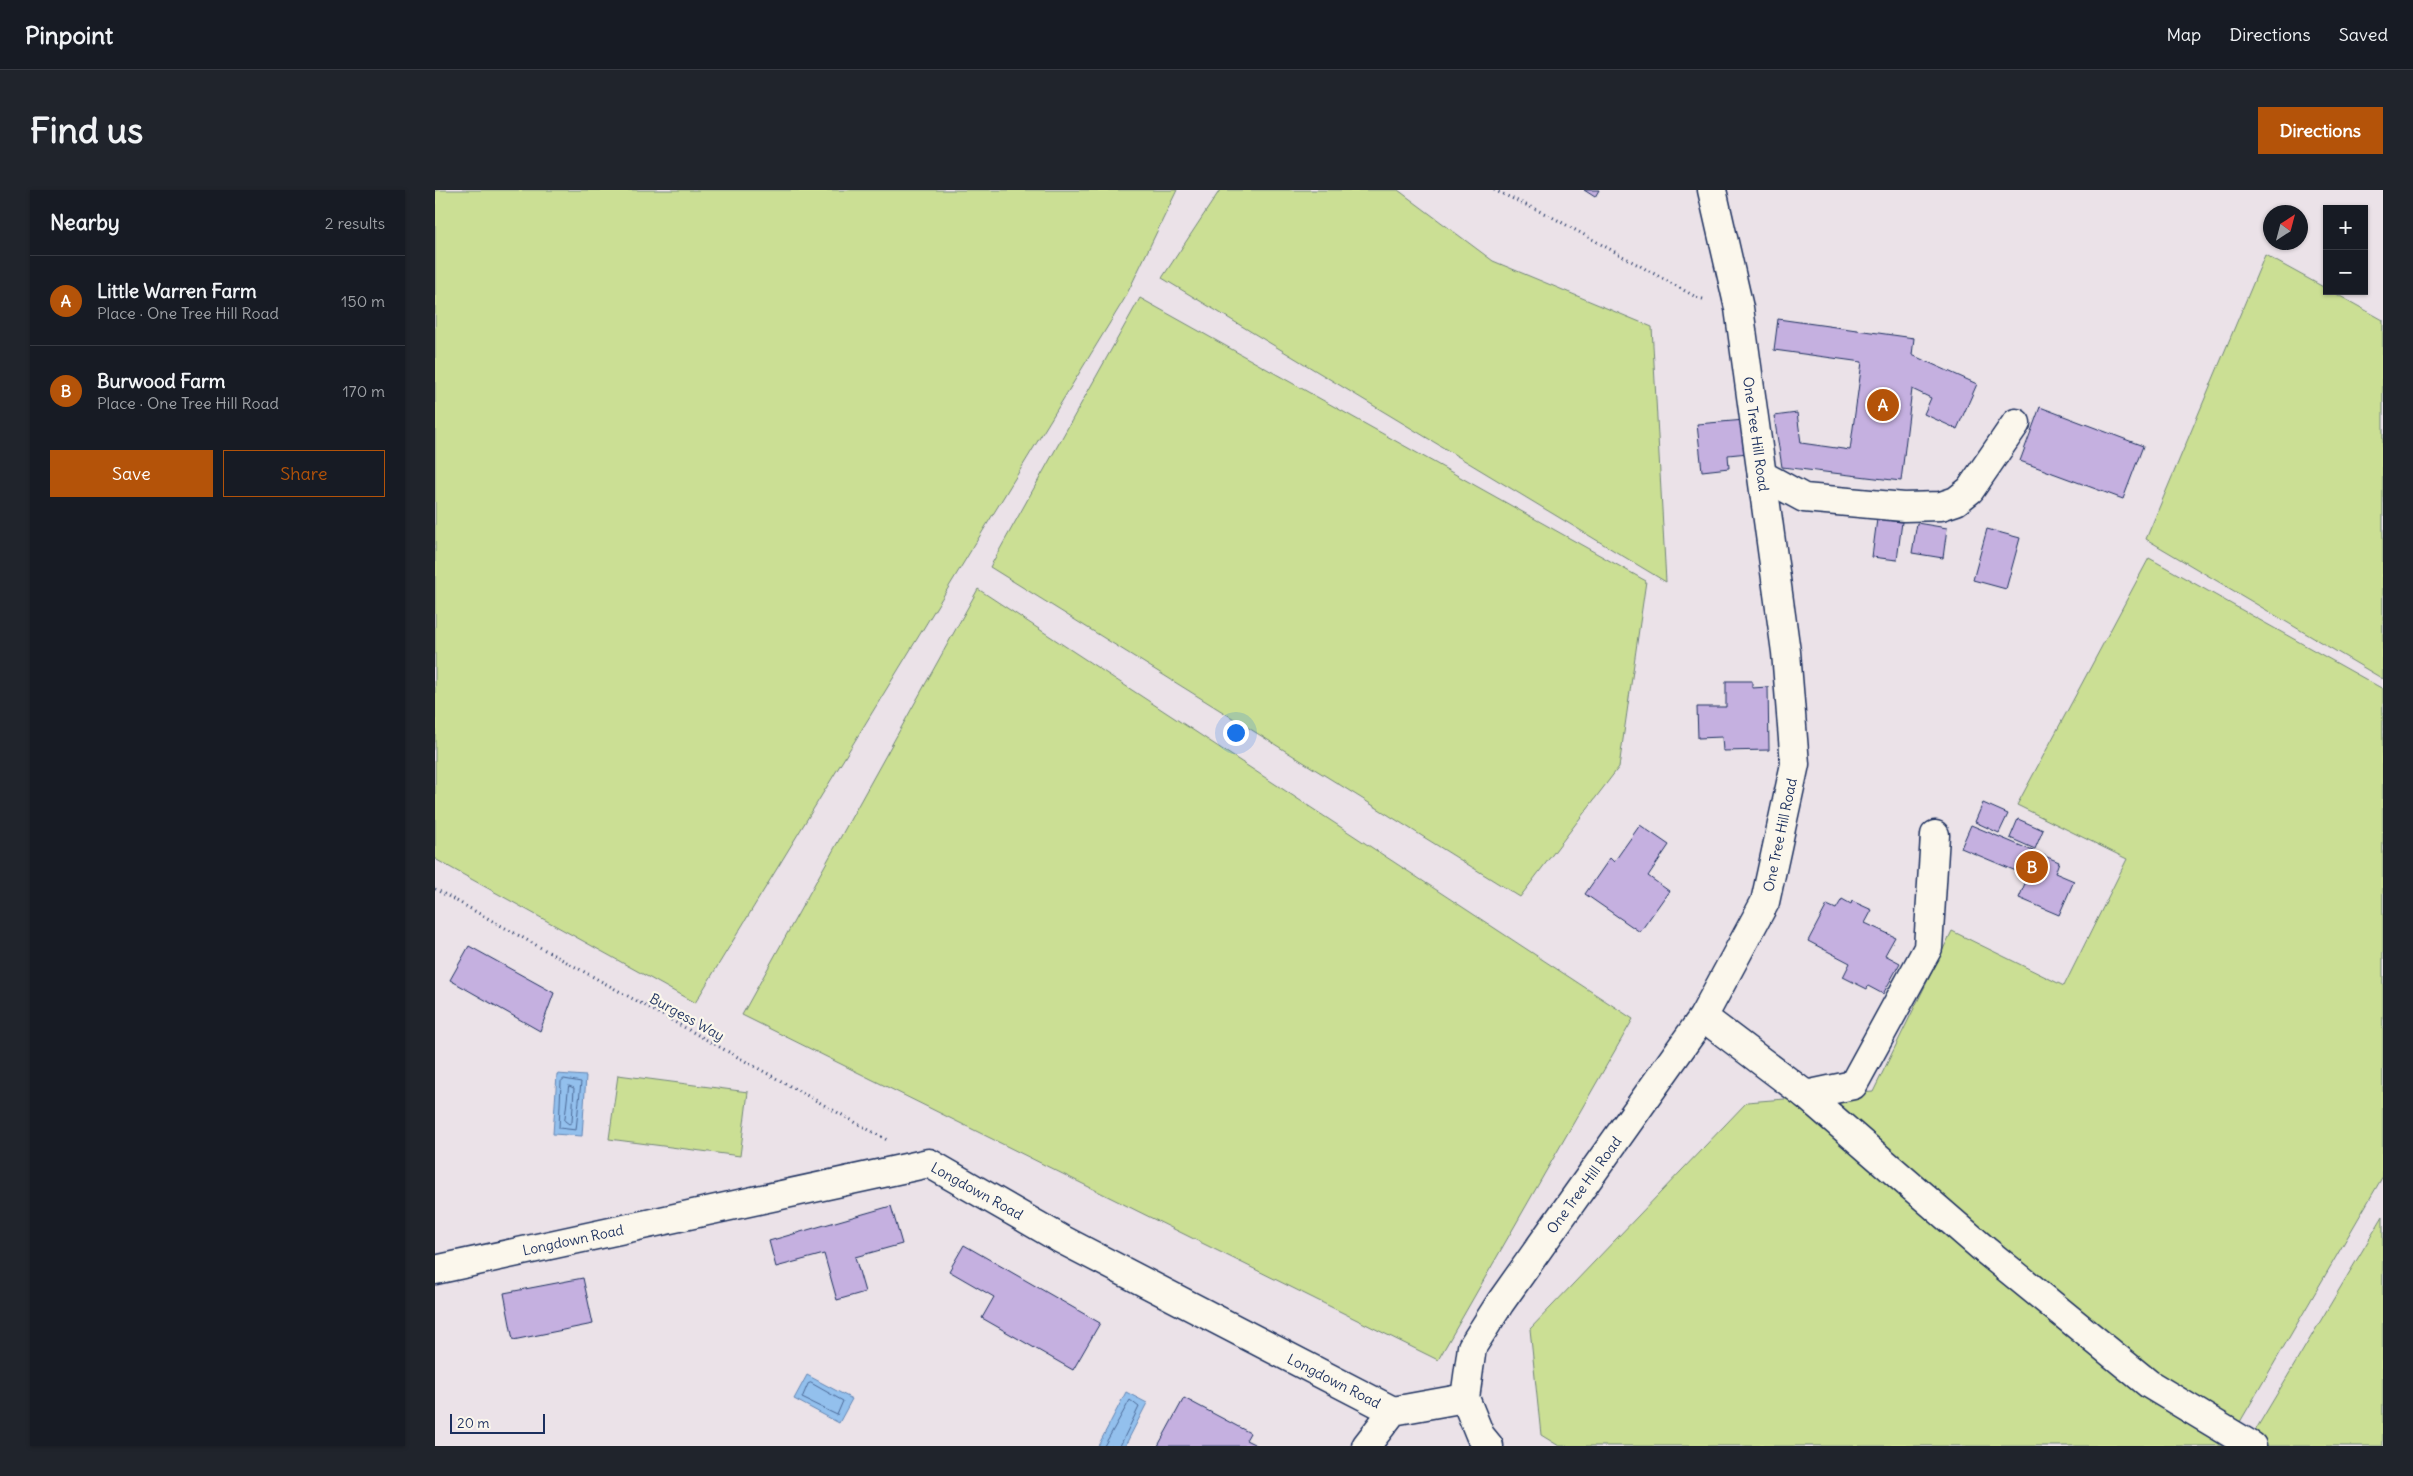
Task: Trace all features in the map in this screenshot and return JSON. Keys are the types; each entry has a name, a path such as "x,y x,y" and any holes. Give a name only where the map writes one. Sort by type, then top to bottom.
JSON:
{"street":[{"name":"One Tree Hill Road","path":"1465,1398 1472,1347 1500,1303 1703,1018 1765,902 1795,764 1786,652 1739,308 1712,190"},
{"path":"1762,476 1804,498 1904,507 1941,506 1955,501 1970,490 2016,423"},
{"path":"1806,1094 1853,1085 1928,948 1935,834"},
{"path":"1703,1018 1806,1094 1985,1250 2149,1384 2252,1446"},
{"name":"Longdown Road","path":"435,1270 929,1163 1061,1239 1393,1411"},
{"path":"1367,1446 1393,1411 1465,1398 1481,1435 1489,1446"}],"path":[{"path":"1494,190 1552,217 1696,298 1739,308"},
{"name":"Burgess Way","path":"435,889 929,1163"}],"green space":[{"path":"435,190 1177,190 1125,298 695,1003 435,859"},
{"path":"1220,190 1398,190 1493,261 1652,327 1666,582 1162,278"},
{"path":"2265,255 2323,287 2323,295 2338,295 2383,320 2383,679 2146,539"},
{"path":"1140,298 1646,581 1619,767 1520,897 990,567"},
{"path":"2149,558 2383,689 2383,1176 2226,1446 1559,1446 1541,1435 1530,1329 1747,1102 1873,1092 1952,931 2064,986 2127,859 2017,805"},
{"path":"978,589 1633,1019 1438,1360 742,1015"},
{"path":"618,1075 748,1092 740,1156 609,1139"},
{"path":"2383,1216 2383,1446 2246,1446"}],"water":[{"path":"557,1074 586,1076 582,1136 553,1134"},
{"path":"807,1375 852,1399 839,1423 794,1399"},
{"path":"1126,1392 1147,1403 1125,1446 1098,1446"}],"building":[{"path":"1584,190 1599,190 1595,197"},
{"path":"1778,319 1914,338 1912,355 1977,384 1957,429 1924,414 1931,398 1912,389 1901,481 1782,467 1774,416 1797,413 1801,443 1850,450 1862,362 1774,350"},
{"path":"2040,407 2143,446 2123,499 2020,461"},
{"path":"1745,420 1748,453 1728,455 1729,468 1702,471 1697,424"},
{"path":"1877,519 1902,522 1897,560 1872,557"},
{"path":"1917,523 1947,528 1943,558 1912,553"},
{"path":"1987,529 2020,538 2006,589 1973,580"},
{"path":"1726,681 1752,681 1752,688 1768,687 1769,750 1723,751 1722,737 1698,738 1697,707 1726,707"},
{"path":"1983,803 2008,814 1999,833 1975,822"},
{"path":"2018,819 2043,830 2035,849 2010,838"},
{"path":"1640,825 1669,845 1648,876 1669,891 1640,932 1585,894 1610,858 1614,862"},
{"path":"1971,825 2059,862 2055,873 2074,881 2059,915 2019,898 2028,876 1961,848"},
{"path":"1842,899 1851,904 1852,901 1872,910 1865,923 1895,937 1885,955 1900,963 1883,994 1868,986 1867,989 1843,977 1850,963 1808,941 1827,905 1836,909"},
{"path":"469,946 554,993 540,1031 450,980"},
{"path":"891,1206 902,1244 855,1257 865,1292 837,1300 824,1254 776,1267 769,1241"},
{"path":"964,1245 1100,1323 1073,1370 982,1318 994,1297 949,1271"},
{"path":"583,1278 593,1324 513,1340 504,1293"},
{"path":"1184,1398 1250,1433 1246,1440 1258,1446 1158,1446"}],"place":[{"name":"Little Warren Farm","path":"1883,405"},
{"name":"Burwood Farm","path":"2032,867"}]}
